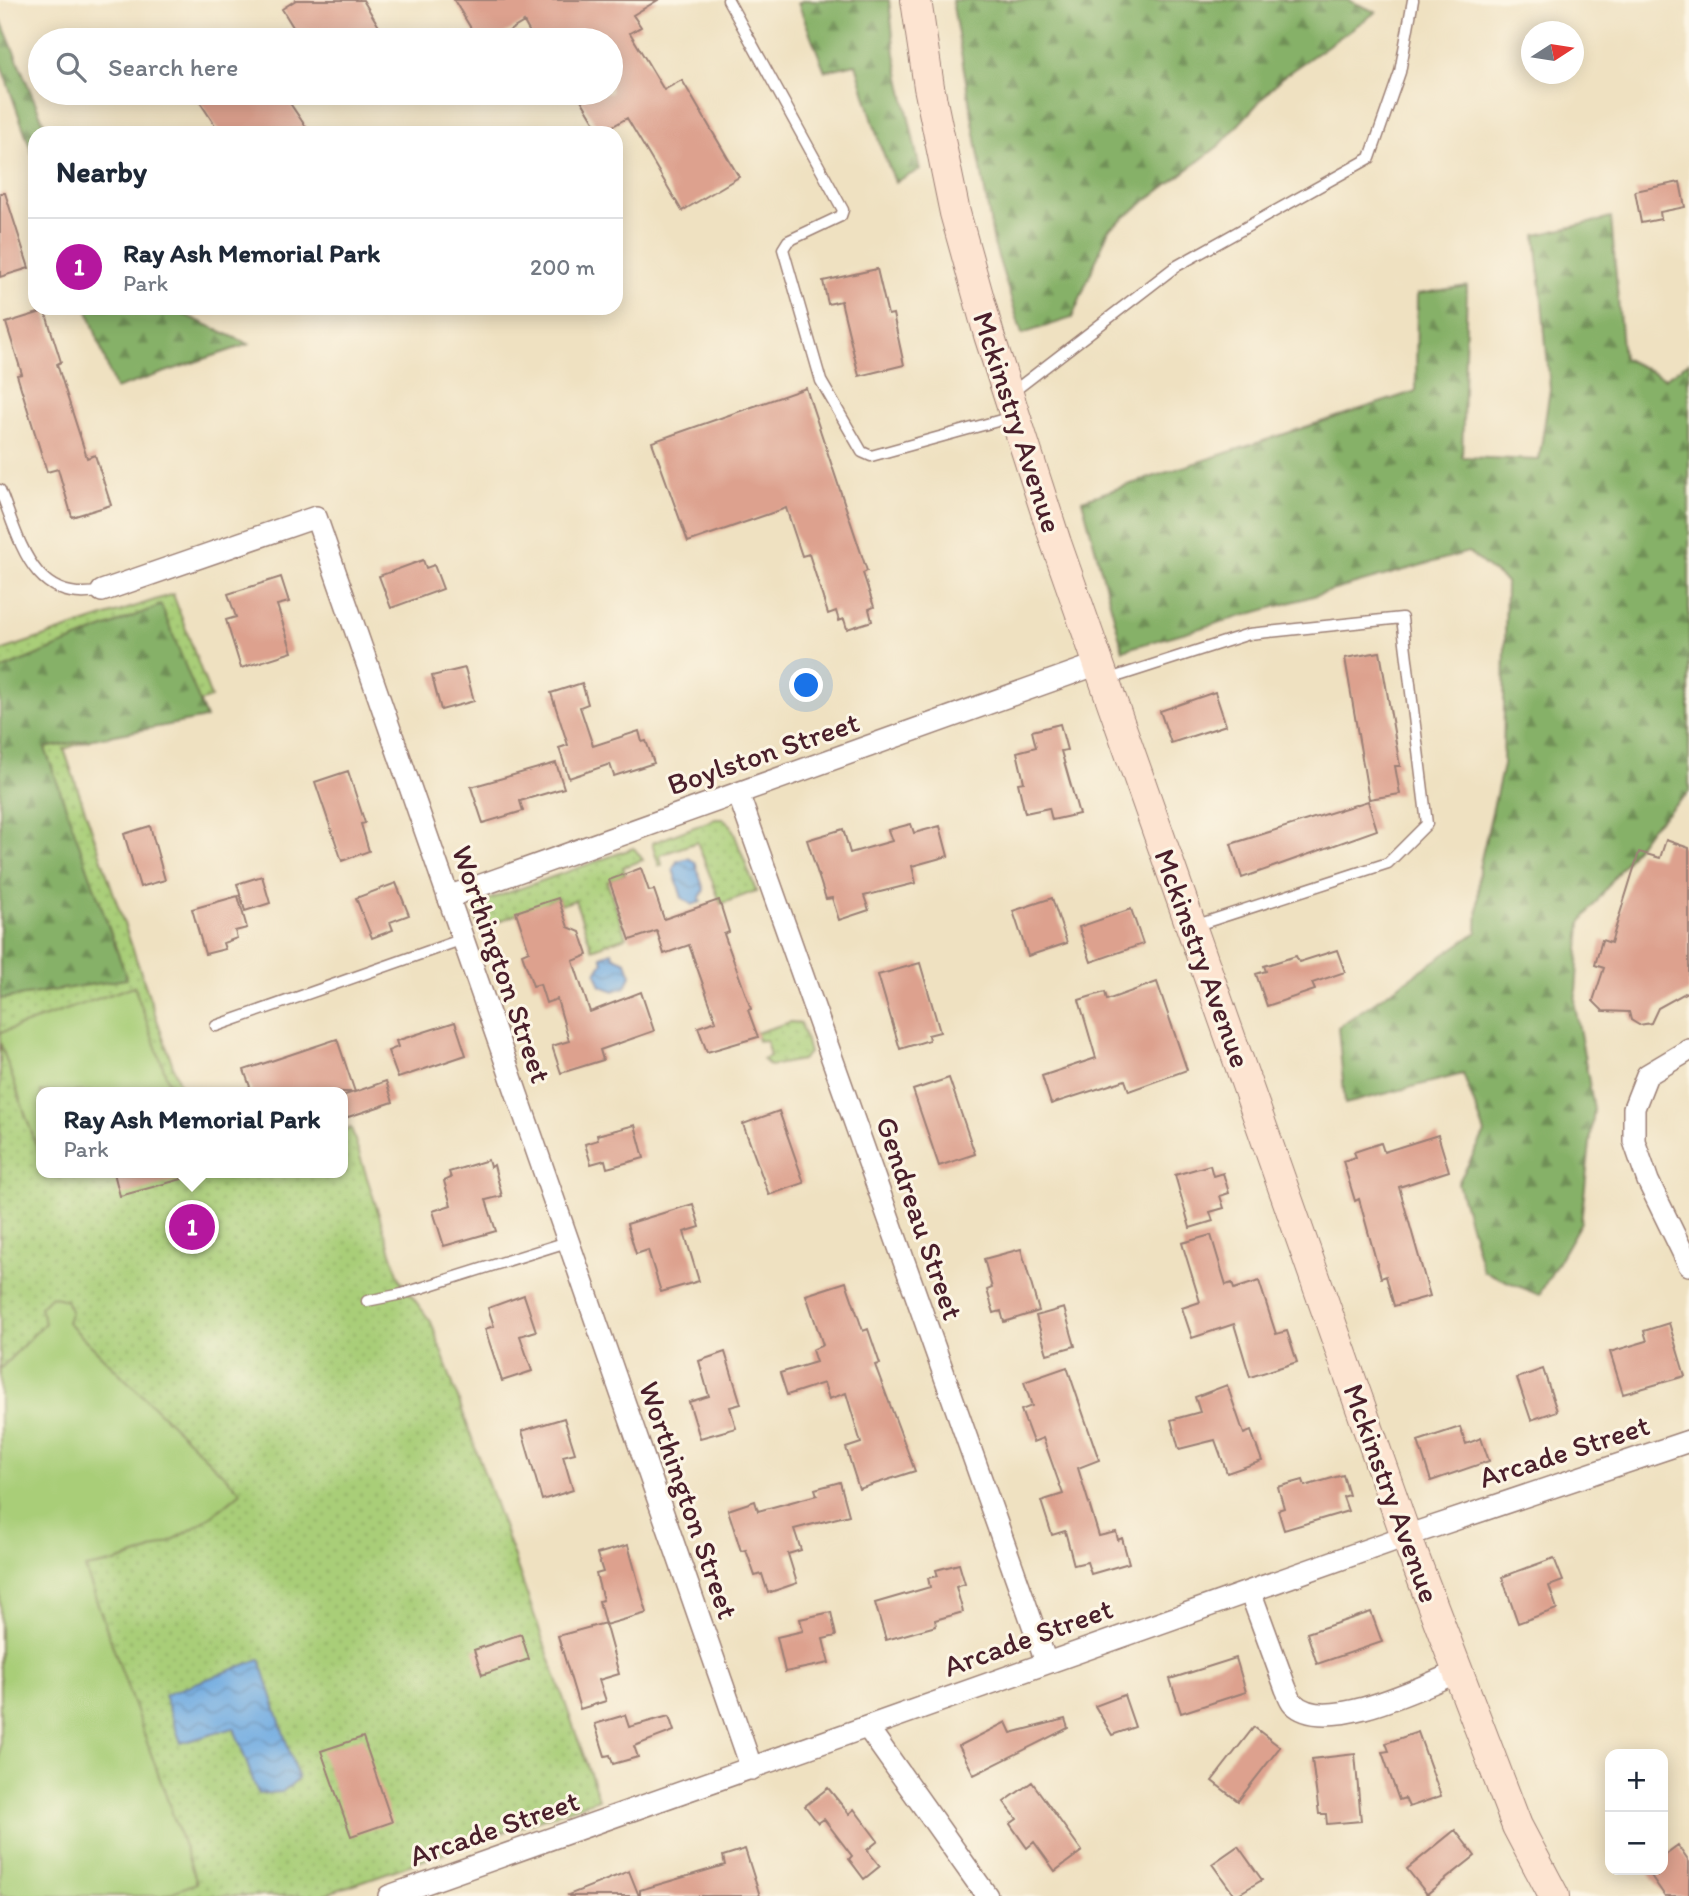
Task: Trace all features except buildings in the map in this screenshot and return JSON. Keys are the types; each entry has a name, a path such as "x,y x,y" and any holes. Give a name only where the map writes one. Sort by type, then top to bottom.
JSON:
{"street":[{"name":"Mckinstry Avenue","path":"916,0 929,87 955,213 1011,406 1101,673 1406,1536 1517,1826 1554,1896"},
{"name":"Worthington Street","path":"102,591 316,517 752,1769"},
{"name":"Boylston Street","path":"447,897 738,793 1101,673"},
{"name":"Gendreau Street","path":"738,793 1046,1662"},
{"path":"1689,1050 1647,1075 1634,1108 1634,1141 1648,1181 1689,1265"},
{"name":"Arcade Street","path":"389,1896 443,1887 752,1769 1046,1662 1406,1536 1689,1441"},
{"path":"1250,1591 1286,1689 1293,1703 1306,1711 1332,1714 1362,1708 1457,1672"},
{"path":"868,1728 987,1896"}],"lane":[{"path":"728,0 843,209 841,216 788,241 783,249 821,380 862,452 870,457 1011,406 1175,267 1370,158 1400,72 1413,0"},
{"name":"Worthington Street","path":"0,490 31,563 47,584 78,594 102,591"},
{"path":"0,523 12,519"},
{"path":"1101,673 1249,634 1402,618 1427,824 1388,863 1191,927"},
{"path":"216,1026 463,939"},
{"path":"367,1301 402,1294 567,1242"}],"green space":[{"path":"804,0 889,0 895,54 920,170 895,182 880,145 856,64 825,71 798,3"},
{"path":"952,0 1348,0 1376,12 1281,78 1220,145 1109,229 1072,318 1022,334 994,244"},
{"path":"0,18 28,85 28,105 36,105 45,126 28,126 28,141 0,62"},
{"path":"1611,218 1623,358 1665,378 1689,362 1689,792 1649,830 1581,923 1575,1006 1594,1109 1581,1222 1539,1295 1483,1271 1458,1183 1485,1133 1463,1074 1345,1104 1338,1027 1477,932 1479,868 1503,765 1506,582 1468,552 1123,650 1082,500 1416,391 1417,294 1467,286 1462,457 1539,460 1550,389 1536,235"},
{"path":"89,315 185,315 249,344 115,389"},
{"path":"173,594 211,698 64,749 180,1087 36,1087 36,1178 348,1178 348,1129 351,1128 400,1280 431,1322 599,1799 320,1896 0,1896 0,651"},
{"path":"161,605 206,718 45,748 127,979 0,999 0,670"},
{"path":"715,819 724,819 731,825 756,891 721,904 697,842 660,855 662,865 659,866 652,843"},
{"path":"634,848 643,860 623,867 625,874 607,882 626,937 592,949 575,900 560,905 558,898 479,929 475,914 479,903"},
{"path":"134,986 170,1087 36,1087 36,1145 0,1042 0,1033"},
{"path":"790,1022 801,1023 809,1053 802,1060 770,1066 763,1059 770,1056 766,1040 758,1041 756,1033"},
{"path":"51,1296 66,1300 71,1311 67,1322 241,1492 206,1520 169,1542 129,1558 85,1568 197,1883 162,1896 0,1896 0,1369 45,1323 40,1307"}],"water":[{"path":"688,858 695,862 704,890 699,899 701,902 692,905 682,898 673,869 677,861"},
{"path":"612,952 614,957 626,962 631,975 626,987 614,991 601,986 596,973 603,962 601,956"},
{"path":"260,1659 298,1779 282,1792 258,1794 234,1728 181,1743 164,1695"}],"place":[{"name":"Ray Ash Memorial Park","path":"192,1227"}]}
